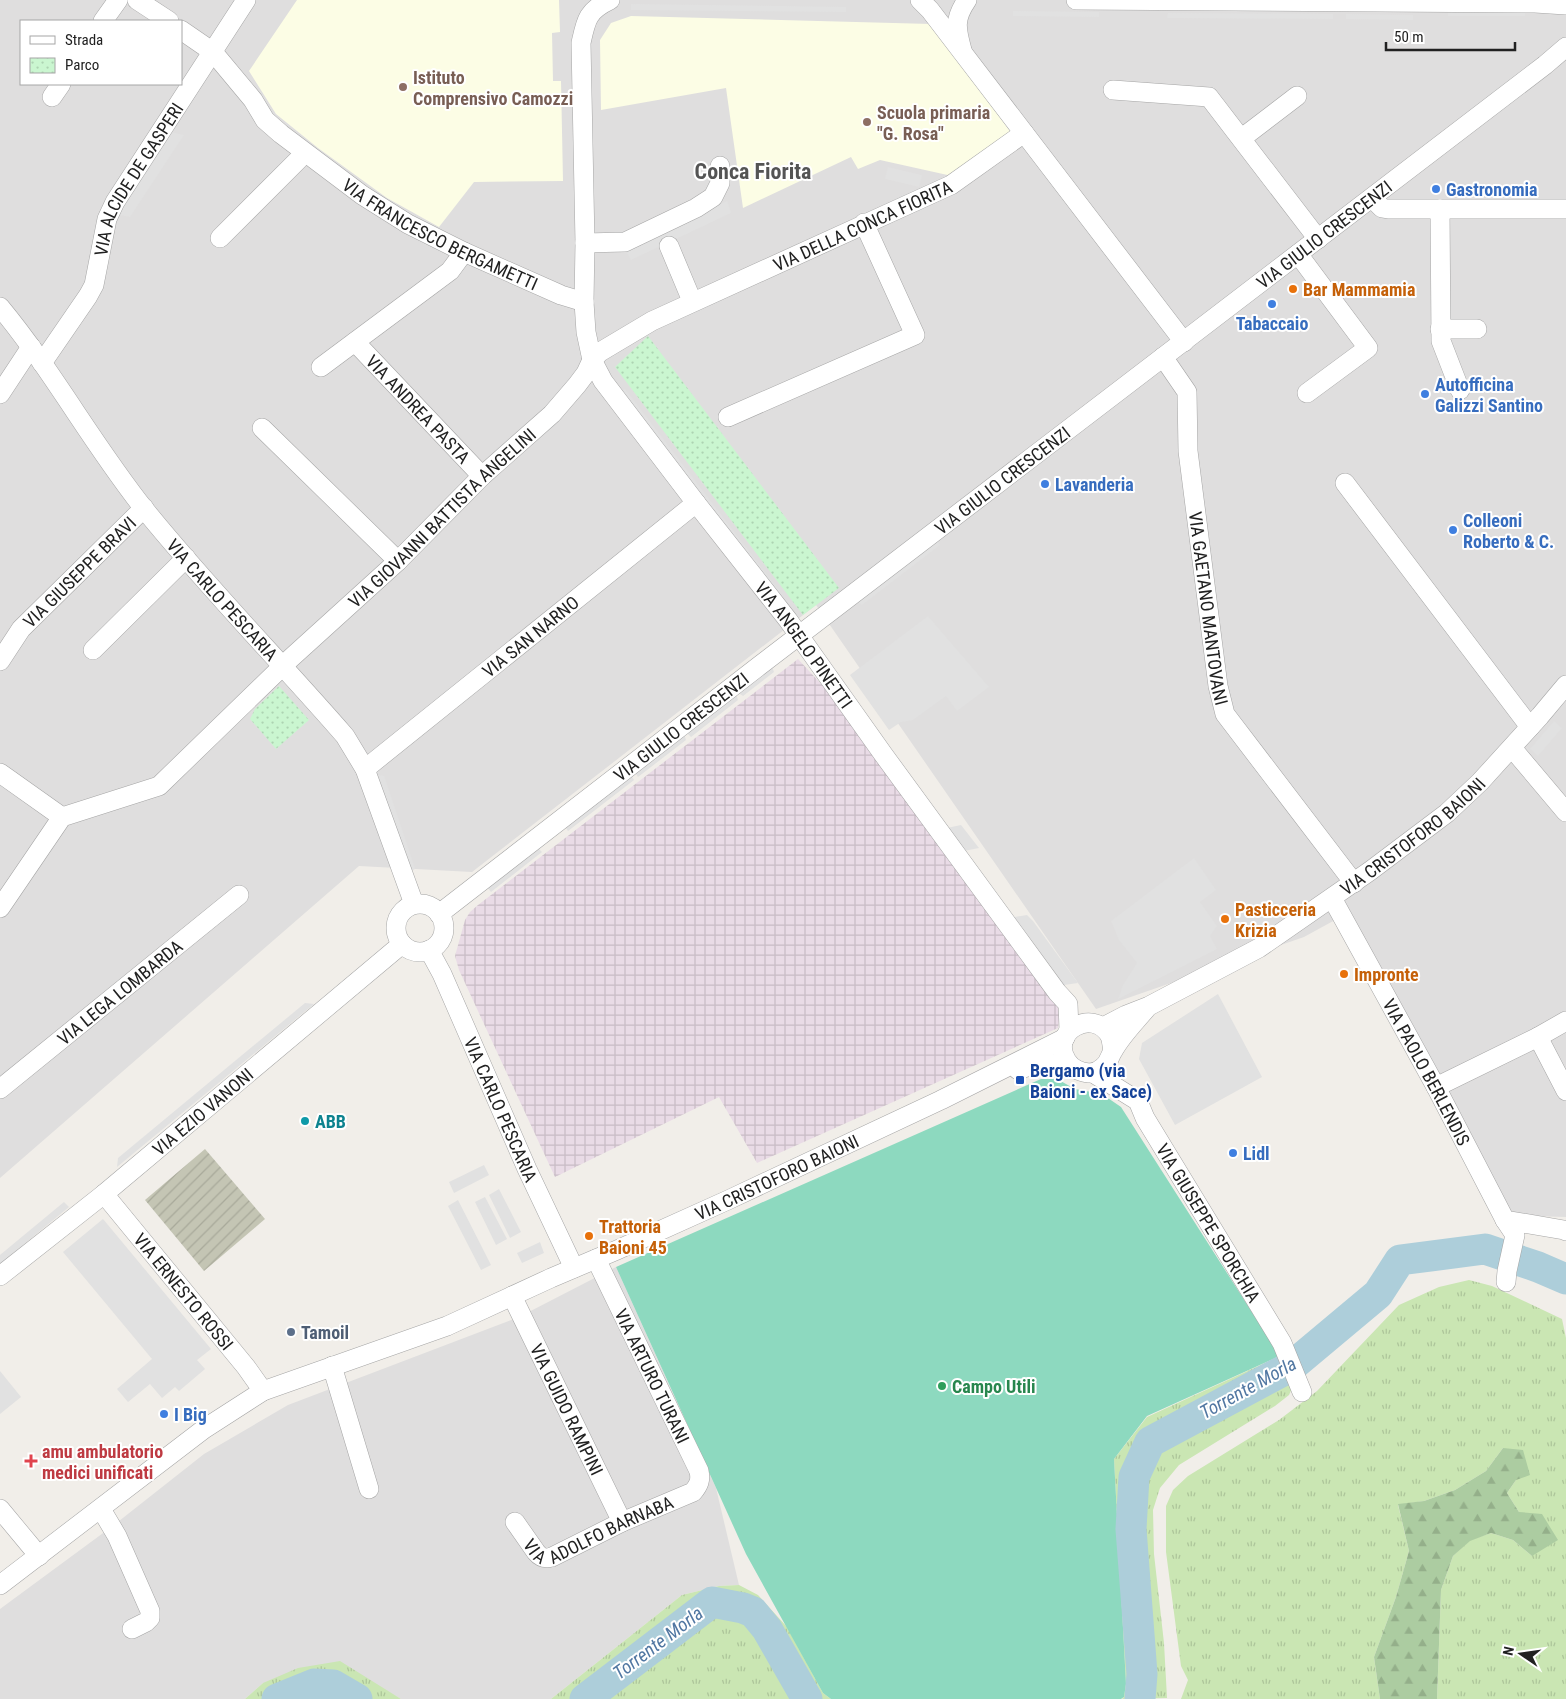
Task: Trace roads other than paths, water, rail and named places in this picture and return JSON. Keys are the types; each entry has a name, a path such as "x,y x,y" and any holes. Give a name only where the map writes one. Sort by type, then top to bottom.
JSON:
{"street":[{"path":"104,20 118,0"},
{"path":"137,0 167,20"},
{"name":"VIA ALCIDE DE GASPERI","path":"42,363 94,285 107,219 115,202 246,0"},
{"name":"VIA ANGELO PINETTI","path":"610,0 594,10 587,18 580,43 585,244 584,302 586,332 592,360 602,381 798,636 901,780 1057,992 1068,1004 1067,1034"},
{"path":"920,0 930,10 1184,342"},
{"path":"963,54 956,21 959,11 967,0"},
{"path":"1076,0 1452,1 1566,5"},
{"name":"VIA FRANCESCO BERGAMETTI","path":"182,31 213,52 253,100 265,120 305,153 362,195 408,224 464,252 561,295 584,302"},
{"name":"VIA GIULIO CRESCENZI","path":"439,914 1566,47"},
{"path":"1113,90 1209,97 1318,238"},
{"path":"1242,138 1297,96"},
{"name":"VIA DELLA CONCA FIORITA","path":"592,360 600,352 652,321 692,301 952,184 1024,133"},
{"path":"220,238 305,153"},
{"path":"585,244 625,242 696,208 713,197 720,183 720,166"},
{"path":"1372,198 1382,208 1388,209 1566,209"},
{"path":"1440,209 1441,341 1460,390"},
{"path":"728,418 915,335 864,223"},
{"path":"669,246 692,301"},
{"name":"VIA ANDREA PASTA","path":"321,367 450,271 464,252"},
{"path":"1298,254 1368,348 1307,393"},
{"name":"VIA CARLO PESCARIA","path":"0,307 31,347 96,444 144,508 186,558 345,736 365,768 414,904"},
{"path":"1440,329 1477,330"},
{"name":"VIA ANDREA PASTA","path":"356,342 482,476"},
{"path":"0,394 31,347"},
{"name":"VIA GAETANO MANTOVANI","path":"1163,357 1187,392 1188,451 1218,686 1226,714 1354,883"},
{"name":"VIA GIOVANNI BATTISTA ANGELINI","path":"62,817 159,786 283,667 398,561 482,476 552,414 586,373 592,360"},
{"path":"262,428 398,561"},
{"path":"1345,483 1530,727"},
{"name":"VIA SAN NARNO","path":"365,768 696,503"},
{"name":"VIA GIUSEPPE BRAVI","path":"0,661 21,629 144,508"},
{"path":"92,650 186,558"},
{"name":"VIA CRISTOFORO BAIONI","path":"0,1585 204,1429 263,1391 428,1333 596,1259 728,1200 970,1086 1067,1034 1080,1024 1091,1023 1103,1027 1149,1006 1259,948 1354,883 1447,813 1512,748 1566,685"},
{"path":"1512,748 1566,812"},
{"path":"0,773 62,817 0,908"},
{"name":"VIA LEGA LOMBARDA","path":"0,1089 239,895"},
{"name":"VIA PAOLO BERLENDIS","path":"1332,898 1436,1087 1505,1220 1515,1235 1506,1276"},
{"path":"414,904 425,904 436,910 439,914 444,925 442,937 434,948 418,952 410,950 402,944 397,935 396,922 402,911 414,904"},
{"name":"VIA EZIO VANONI","path":"0,1276 104,1194 402,944"},
{"name":"VIA CARLO PESCARIA","path":"429,950 442,974 527,1169 574,1268"},
{"name":"VIA CRISTOFORO BAIONI","path":"970,1086 1041,1062 1070,1066 1080,1072 1093,1073 1102,1068 1132,1025 1149,1006"},
{"path":"1436,1087 1566,1021"},
{"path":"1103,1027 1111,1038 1111,1056"},
{"path":"1067,1034 1062,1048 1064,1058 1070,1066"},
{"path":"1538,1036 1566,1091"},
{"name":"VIA GIUSEPPE SPORCHIA","path":"1111,1056 1129,1081 1145,1118 1282,1343 1300,1387"},
{"path":"1093,1073 1138,1101"},
{"name":"VIA ERNESTO ROSSI","path":"104,1194 246,1367 263,1391"},
{"path":"1505,1220 1566,1231"},
{"name":"VIA ARTURO TURANI","path":"596,1259 699,1471 700,1478 693,1492"},
{"name":"VIA GUIDO RAMPINI","path":"512,1296 622,1522"},
{"path":"332,1366 369,1489"},
{"name":"VIA ADOLFO BARNABA","path":"515,1522 540,1556 552,1557 622,1522 693,1492"},
{"path":"0,1509 39,1556"},
{"path":"101,1509 117,1536 150,1611 150,1618 132,1629"}],"waterway":[{"name":"Torrente Morla","path":"1140,1699 1142,1674 1131,1529 1134,1477 1150,1442 1292,1366 1378,1294 1400,1260 1485,1249 1538,1267 1566,1279"},
{"name":"Torrente Morla","path":"585,1699 712,1602 743,1608 753,1612 767,1629 807,1699"},
{"name":"Torrente Morla","path":"277,1699 314,1684 333,1685 357,1699"}],"place":[{"name":"Istituto Comprensivo Camozzi","path":"403,87"},
{"name":"Scuola primaria \"G. Rosa\"","path":"867,122"},
{"name":"Gastronomia","path":"1436,189"},
{"name":"Bar Mammamia","path":"1293,289"},
{"name":"Tabaccaio","path":"1272,304"},
{"name":"Autofficina Galizzi Santino","path":"1425,394"},
{"name":"Lavanderia","path":"1045,484"},
{"name":"Colleoni Roberto & C.","path":"1453,530"},
{"name":"Pasticceria Krizia","path":"1225,919"},
{"name":"Impronte","path":"1344,974"},
{"name":"Bergamo (via Baioni - ex Sace)","path":"1020,1080"},
{"name":"ABB","path":"305,1121"},
{"name":"Lidl","path":"1233,1153"},
{"name":"Trattoria Baioni 45","path":"589,1236"},
{"name":"Tamoil","path":"291,1332"},
{"name":"Campo Utili","path":"942,1386"},
{"name":"I Big","path":"164,1414"},
{"name":"amu ambulatorio medici unificati","path":"31,1461"}],"district":[{"name":"Conca Fiorita","path":"753,171"}]}
